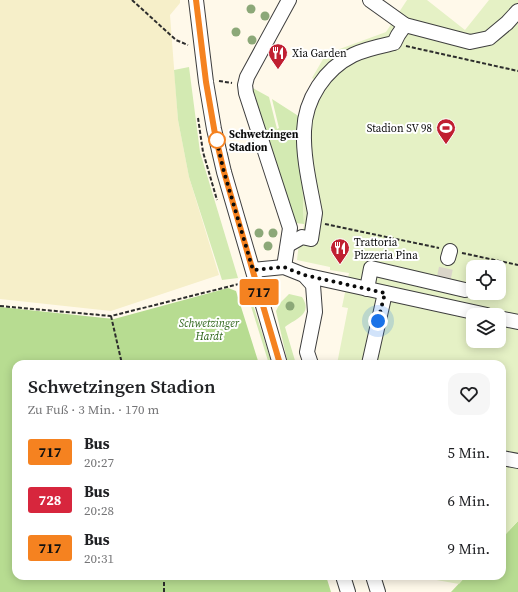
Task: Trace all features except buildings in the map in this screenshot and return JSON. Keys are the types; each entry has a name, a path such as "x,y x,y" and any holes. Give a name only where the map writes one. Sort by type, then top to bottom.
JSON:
{"street":[{"path":"196,0 206,82 224,172 279,360"},
{"path":"284,267 290,228 246,93 245,85 247,78 289,0"},
{"path":"370,0 405,25 470,42 489,38 507,23 518,11"},
{"path":"288,245 302,237 311,239 314,222 315,213 305,152 304,130 306,113 311,99 318,86 342,61 354,54 394,43 405,25"},
{"path":"253,270 284,267 304,275 466,310"},
{"path":"367,288 371,268 443,283 465,290"},
{"path":"304,275 313,285 315,312 307,352 310,360"},
{"path":"438,304 443,283"},
{"path":"370,360 385,293"},
{"path":"506,319 518,322"},
{"path":"506,459 518,461"},
{"path":"344,580 348,592"},
{"path":"374,580 378,592"}],"path":[{"path":"132,0 176,40 190,45 201,44"},
{"path":"394,43 518,71"},
{"path":"314,222 449,254 518,265"},
{"path":"0,306 111,316 243,283"},
{"path":"111,316 121,360"},
{"path":"164,580 164,592"}],"shaded area":[{"path":"0,0 180,0 180,3 170,15 178,120 189,177 219,275 111,311 0,299"}],"green space":[{"path":"407,0 427,0 465,30 489,0 518,0 518,521 506,534 506,360 338,360 348,308 342,307 349,273 330,270 330,267 297,260 299,243 301,243 304,224 300,117 317,81 312,78 326,54 386,32"},
{"path":"189,67 200,152 238,278 222,280 189,177 178,120 174,70"},
{"path":"251,87 269,97 277,129 279,128 272,99 300,117 304,224 295,223"},
{"name":"Schwetzinger Hardt","path":"228,288 236,291 258,360 12,360 12,580 327,580 331,592 0,592 0,307 114,319"},
{"path":"248,289 271,360 268,360 246,290"},
{"path":"289,294 302,297 305,303 305,312 285,327 295,360 287,360 276,311 280,303"},
{"path":"518,521 518,592 451,592 462,580 506,580 506,534"},
{"path":"436,580 462,580 459,584"}],"tunnel":[{"path":"443,282 448,258"}],"bus line":[{"name":"717","path":"196,0 206,82 215,134 224,172 279,360"}],"place":[{"name":"Xia Garden","path":"278,70"},
{"name":"Schwetzingen Stadion","path":"217,140"},
{"name":"Stadion SV 98","path":"446,145"},
{"name":"Trattoria Pizzeria Pina","path":"340,265"}],"route":[{"path":"217,140 215,134 224,172 253,270 284,267 304,275 385,293 378,321"}]}
